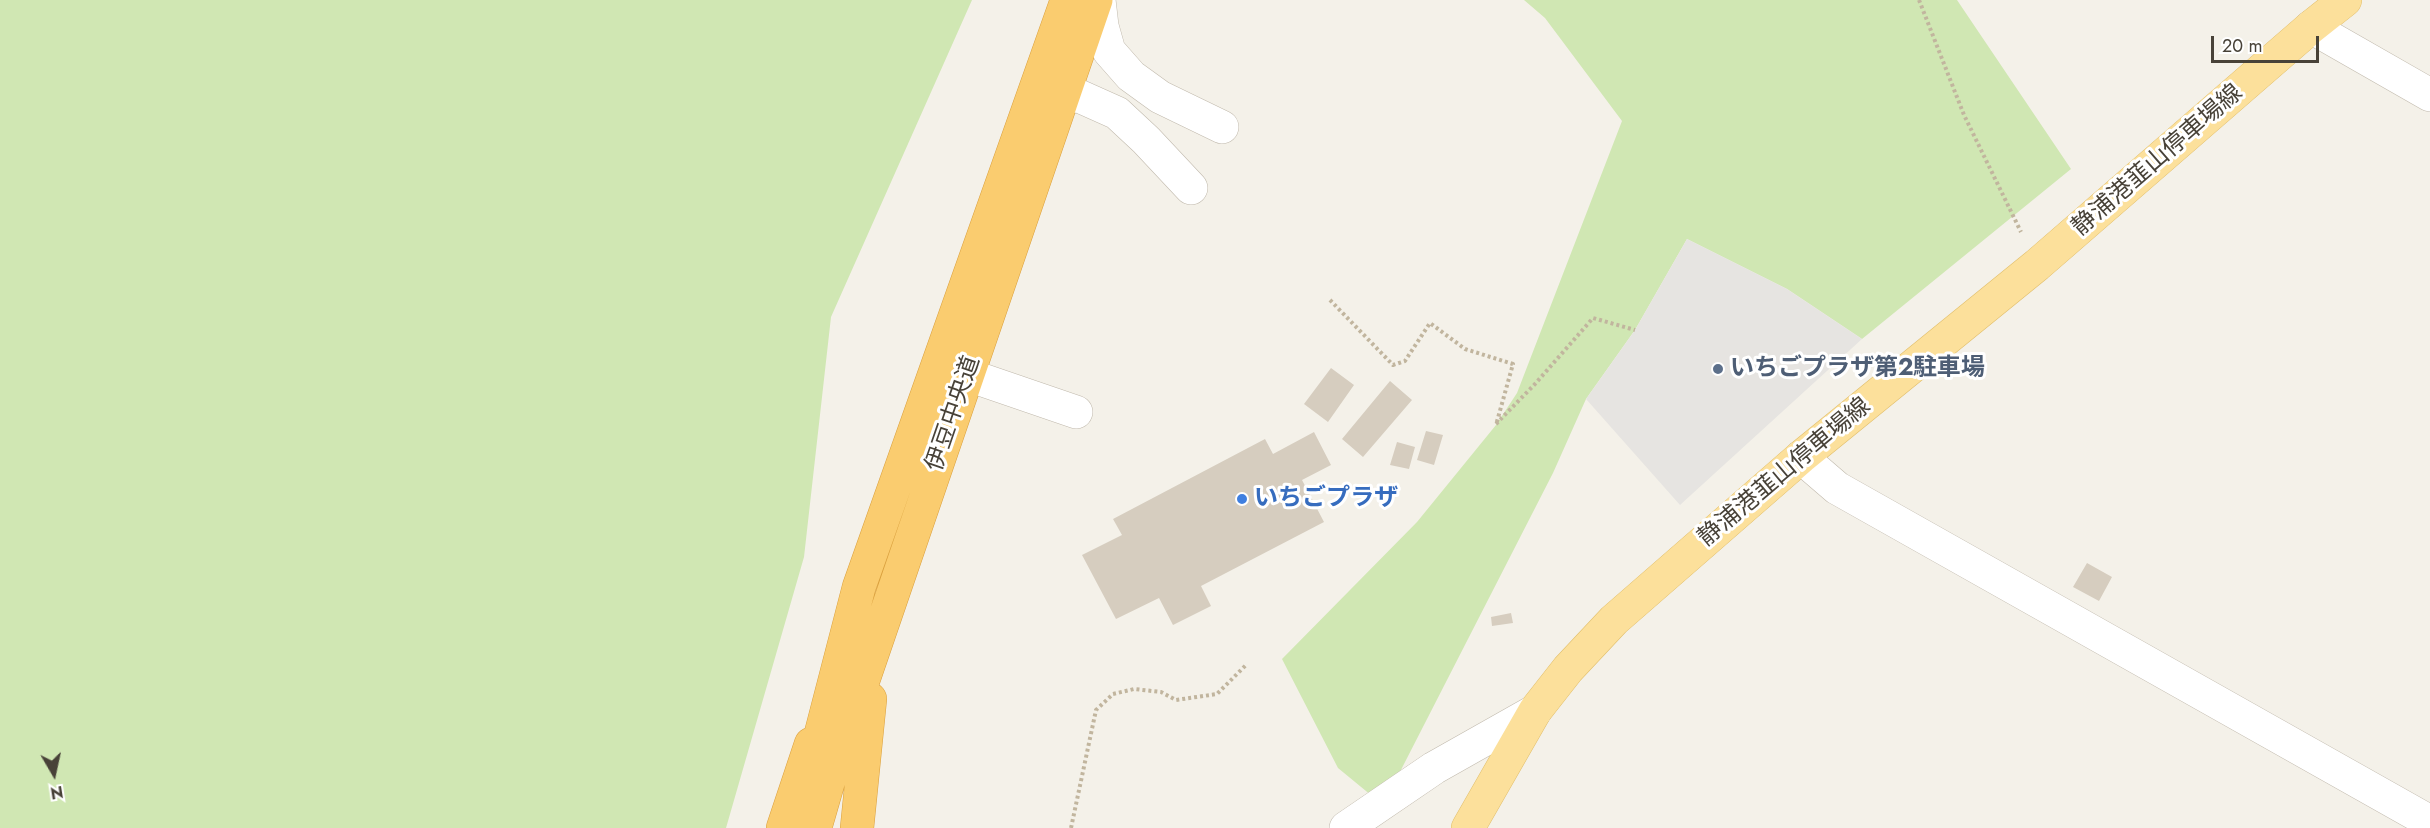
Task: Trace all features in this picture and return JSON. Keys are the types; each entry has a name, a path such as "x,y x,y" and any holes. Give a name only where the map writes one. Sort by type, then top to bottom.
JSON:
{"highway":[{"name":"伊豆中央道","path":"795,828 859,587 1067,0"},
{"name":"伊豆中央道","path":"815,828 876,640 1098,0"},
{"path":"783,828 859,587"},
{"path":"856,828 876,640"}],"main road":[{"name":"静浦港韮山停車場線","path":"1468,828 1535,711 1568,669 1614,620 1801,457 2037,266 2311,27 2346,0"}],"street":[{"path":"1098,0 1109,51 1131,76 1160,97 1222,127"},
{"path":"2311,27 2430,95"},
{"path":"951,324 970,314 1046,103 1063,97 1079,96 1117,113 1191,188"},
{"path":"939,360 968,375 1076,412"},
{"path":"1801,457 1837,488 2430,822"},
{"path":"1346,828 1434,768 1535,711"}],"path":[{"path":"1919,0 1964,114 2037,266"},
{"path":"1330,300 1393,365 1405,361 1430,323 1465,349 1513,364 1496,425 1593,318 1635,330"},
{"path":"1071,828 1096,710 1113,694 1134,689 1161,692 1176,700 1217,694 1247,664"}],"green space":[{"path":"0,0 972,0 831,317 804,557 726,828 0,828"},
{"path":"1524,0 1957,0 2071,169 1862,339 1787,289 1687,239 1635,330 1586,399 1553,473 1383,805 1338,768 1282,659 1417,522 1496,425 1517,393 1622,121 1545,18"}],"shaded area":[{"name":"いちごプラザ第２駐車場","path":"1687,239 1787,289 1862,339 1680,505 1586,399 1635,330"}],"building":[{"path":"1331,368 1354,385 1328,422 1304,404"},
{"path":"1390,381 1412,400 1363,457 1342,439"},
{"path":"1426,431 1443,435 1434,465 1417,460"},
{"path":"1314,432 1331,465 1302,480 1324,522 1201,586 1211,606 1173,625 1159,598 1116,619 1082,555 1122,535 1113,519 1265,439 1273,454"},
{"path":"1397,442 1415,447 1409,469 1390,465"},
{"path":"2087,563 2112,577 2099,601 2073,587"},
{"path":"1511,613 1513,623 1492,626 1491,617"}],"place":[{"name":"いちごプラザ第２駐車場","path":"1718,369"},
{"name":"いちごプラザ","path":"1242,499"}]}
